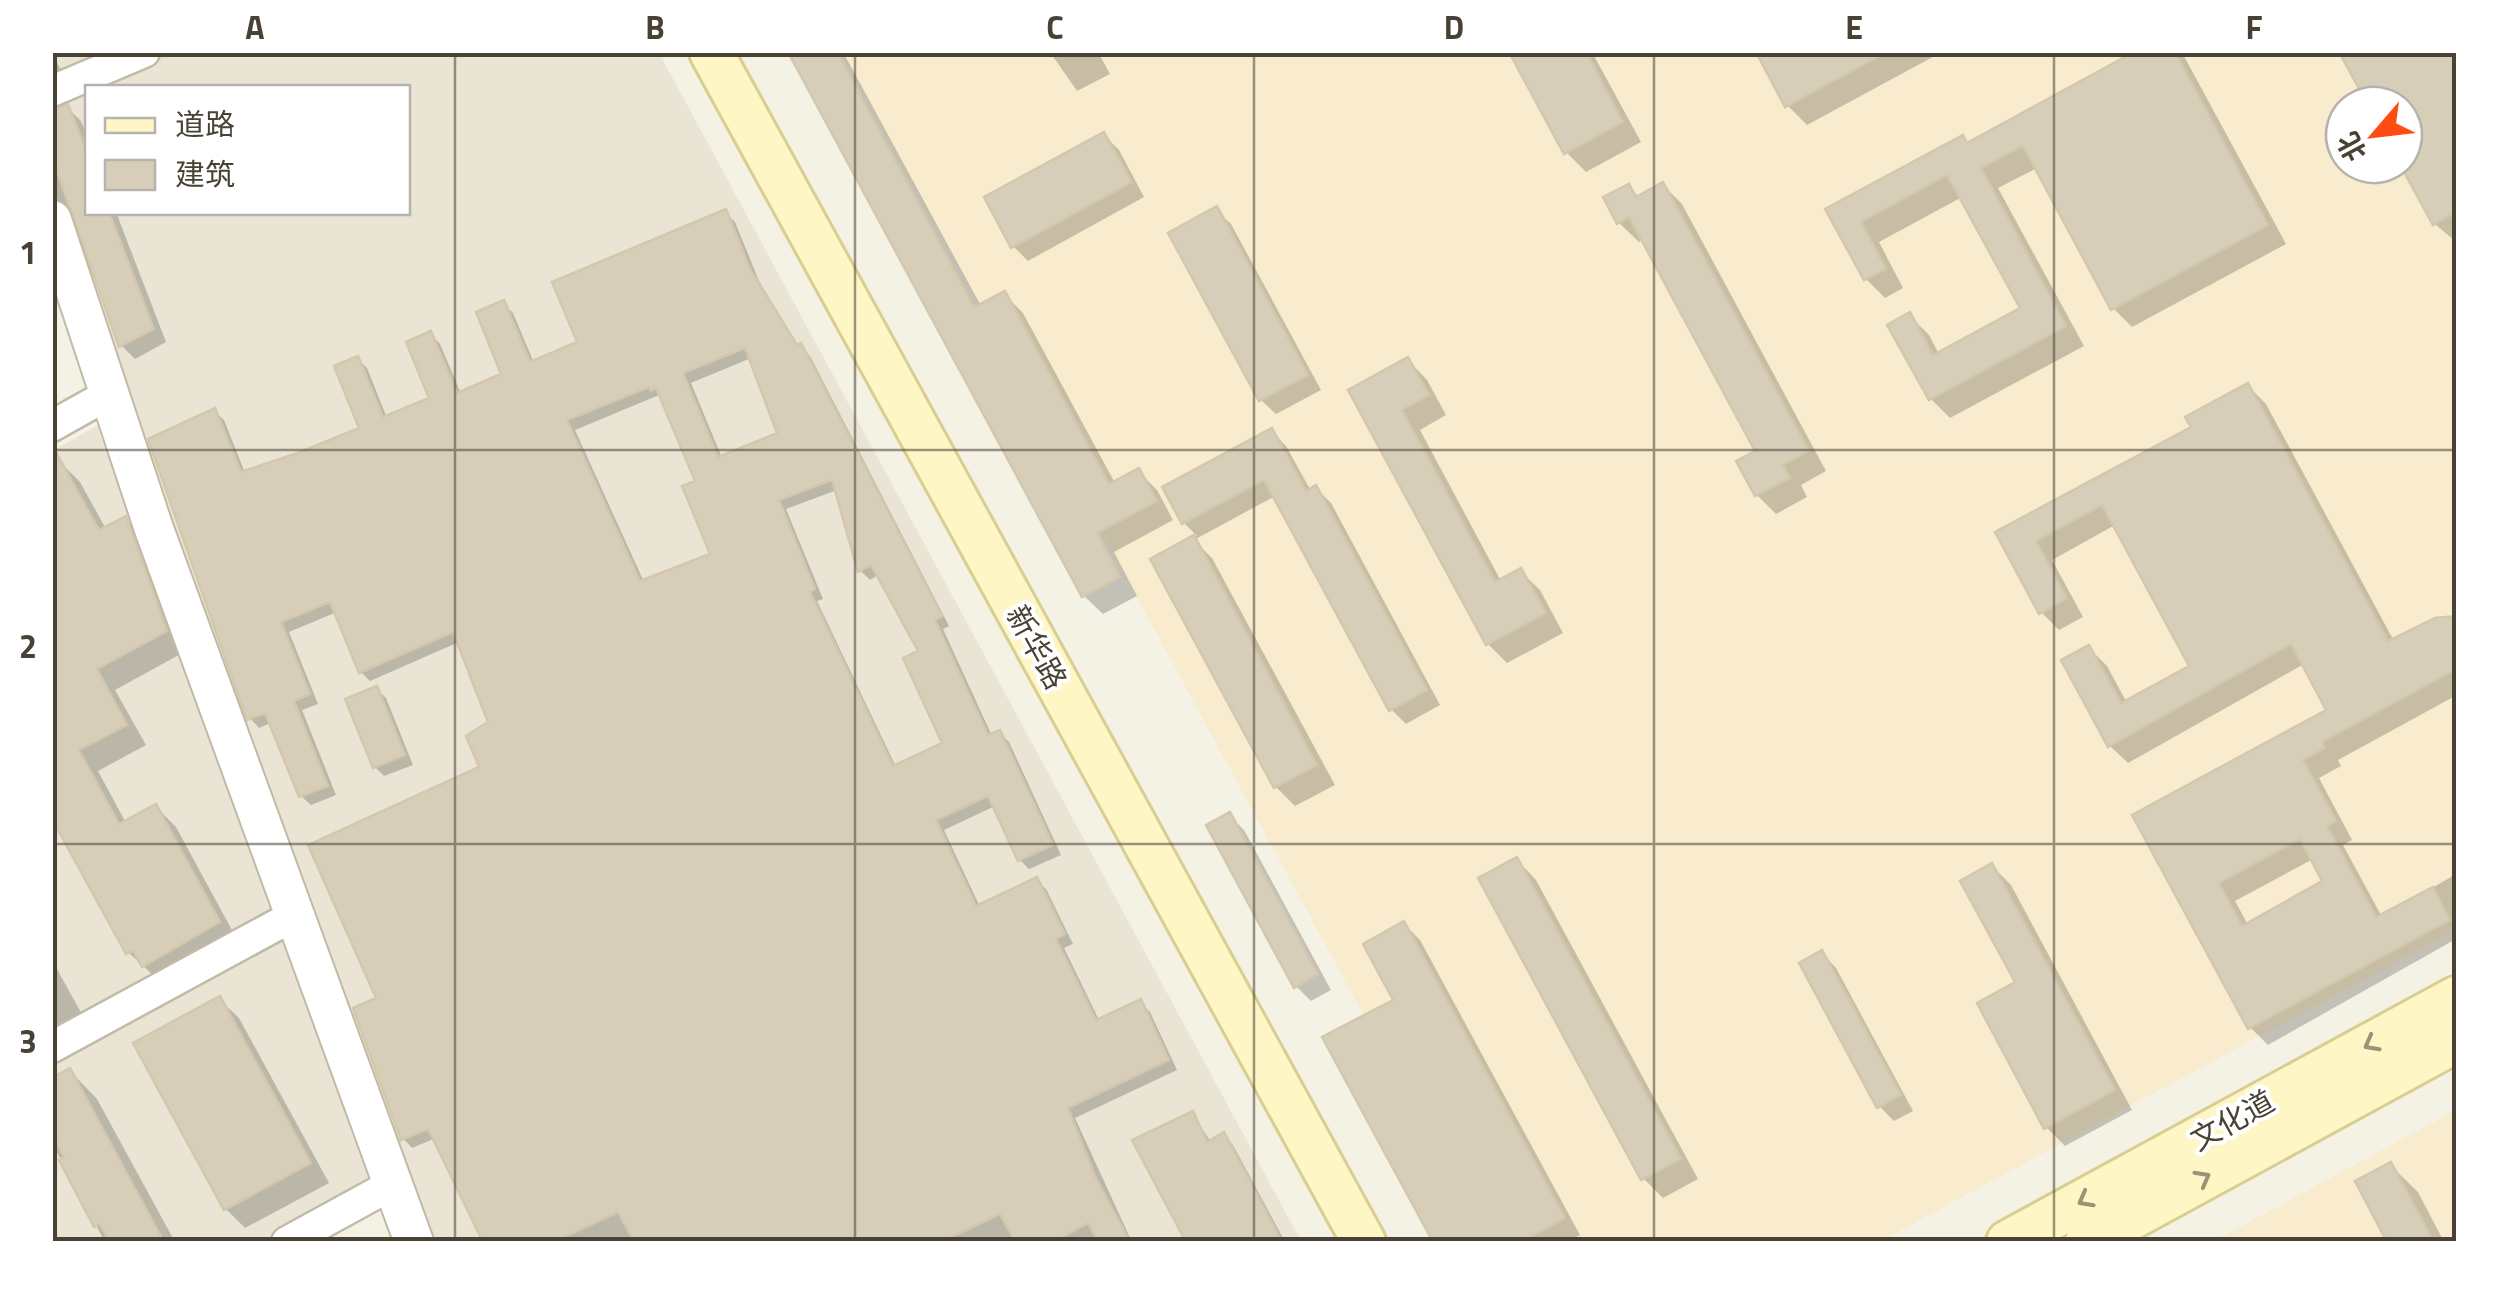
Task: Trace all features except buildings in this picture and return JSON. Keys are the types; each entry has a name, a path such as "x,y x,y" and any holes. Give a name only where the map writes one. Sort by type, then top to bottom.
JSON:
{"main road":[{"name":"新华路","path":"711,52 1364,1242"},
{"name":"文化道","path":"2008,1242 2456,998"},
{"name":"文化道","path":"2086,1242 2456,1041"}],"street":[{"path":"52,91 144,52"},
{"path":"52,220 110,394 414,1242"},
{"path":"52,426 110,394"},
{"path":"52,1048 295,915"},
{"path":"287,1242 393,1184"}],"shaded area":[{"path":"52,53 659,53 1301,1241 429,1241 197,606 53,186"},
{"path":"842,53 2456,53 2456,930 1881,1241 1486,1241"},
{"path":"97,426 371,1186 267,1241 53,1241 52,451"},
{"path":"2456,1110 2456,1241 2214,1241"}]}
